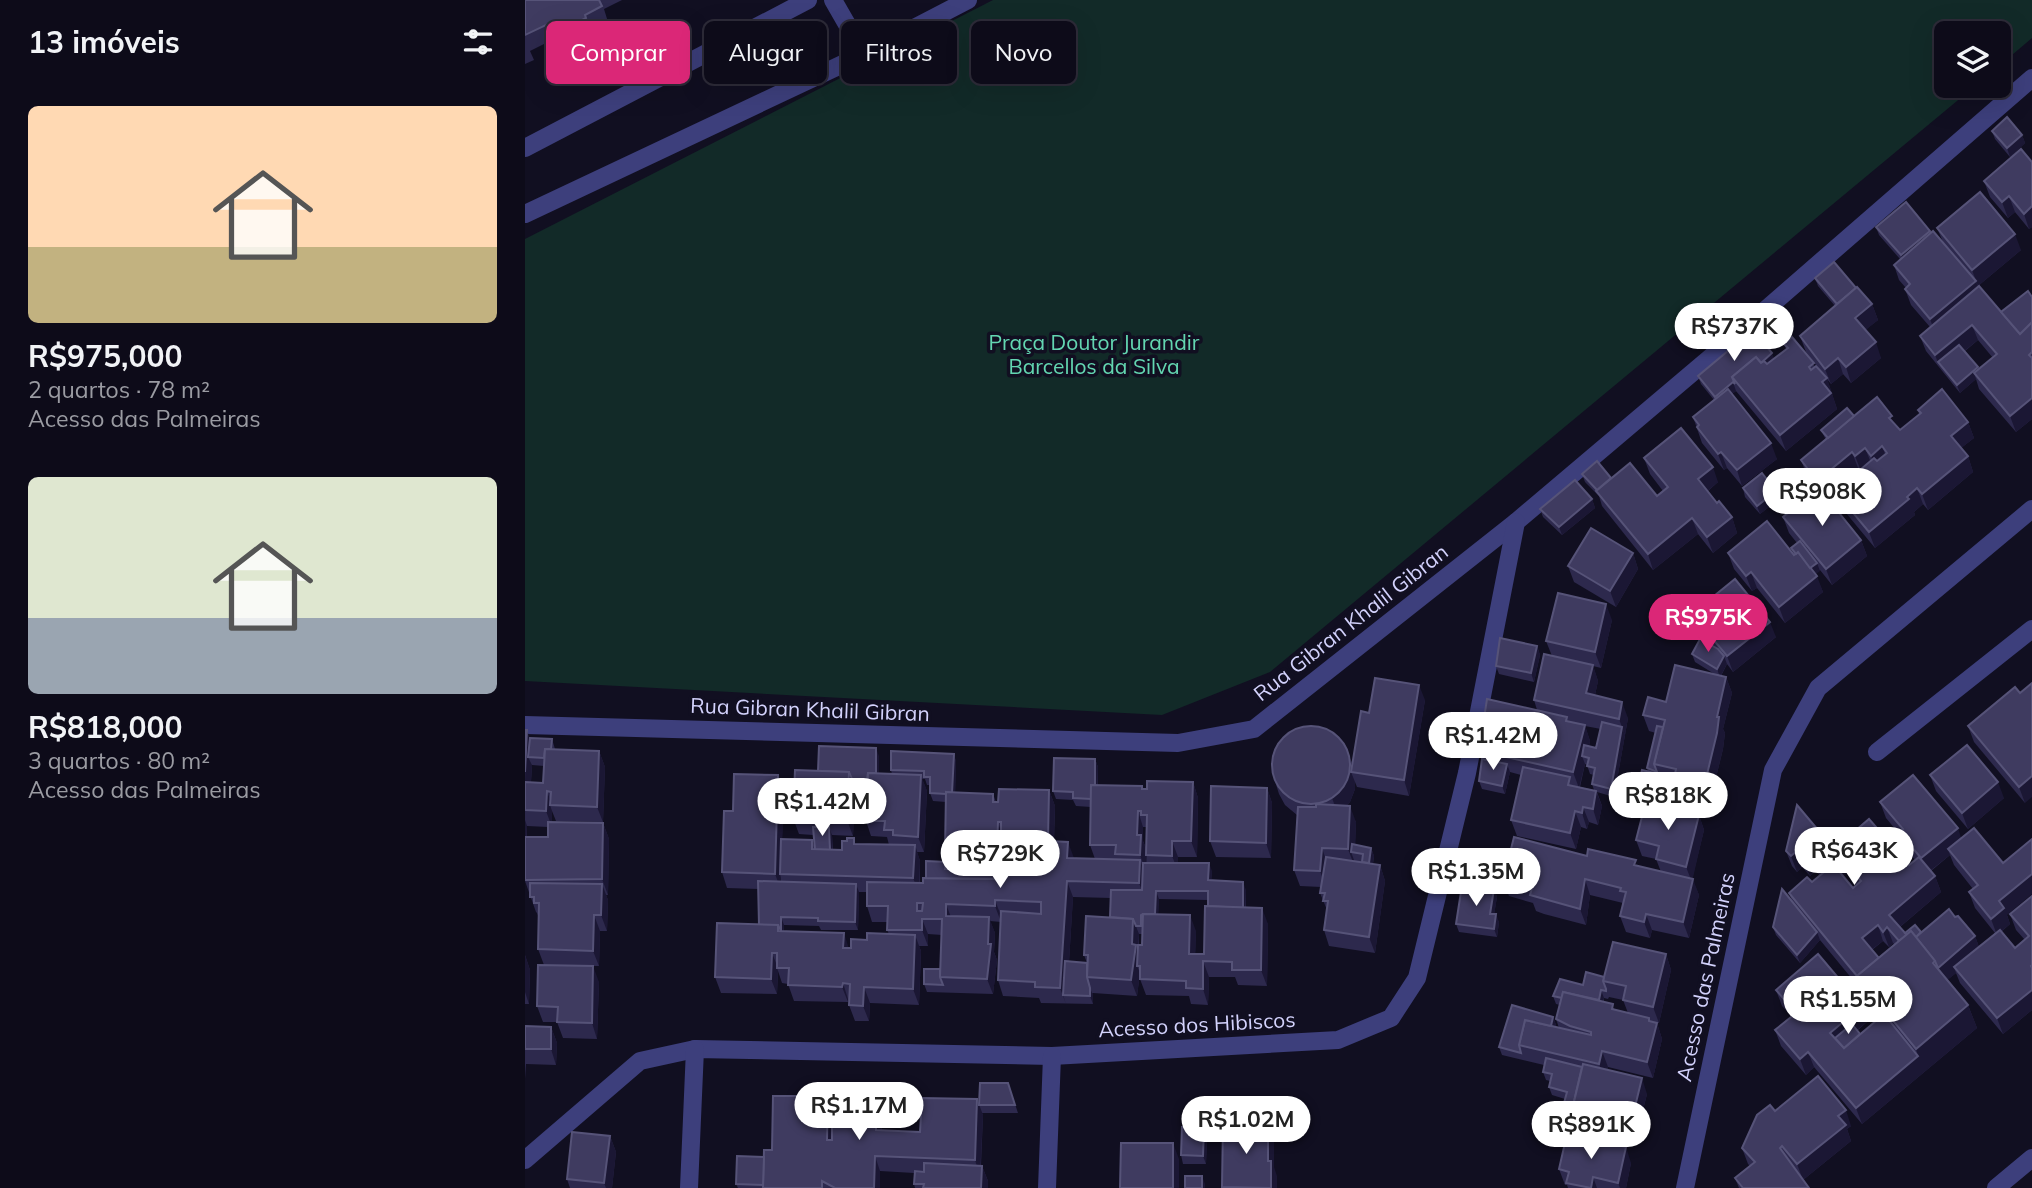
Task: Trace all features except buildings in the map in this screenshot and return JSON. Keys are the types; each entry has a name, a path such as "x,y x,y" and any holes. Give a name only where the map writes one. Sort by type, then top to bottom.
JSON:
{"street":[{"path":"525,148 808,0"},
{"path":"833,0 845,21"},
{"path":"928,21 968,0"},
{"path":"525,214 841,65"},
{"name":"Rua Gibran Khalil Gibran","path":"525,725 1178,743 1254,729 1516,522 1718,351 2032,78"},
{"name":"Acesso das Palmeiras","path":"1685,1188 1773,770 1818,688 2032,509"},
{"name":"Acesso dos Hibiscos","path":"525,1160 640,1061 695,1049 1052,1056 1338,1040 1391,1018 1417,978 1467,773 1516,522"},
{"path":"1877,752 2032,629"},
{"path":"689,1188 695,1049"},
{"path":"1047,1188 1052,1056"},
{"path":"1996,1188 2032,1158"}],"green space":[{"name":"Praça Doutor Jurandir Barcellos da Silva","path":"993,0 2032,0 2032,38 2011,56 2011,21 1934,21 1934,98 1961,98 1270,672 1162,715 525,681 525,239 841,78 841,84 957,84 957,21 952,21"}]}
